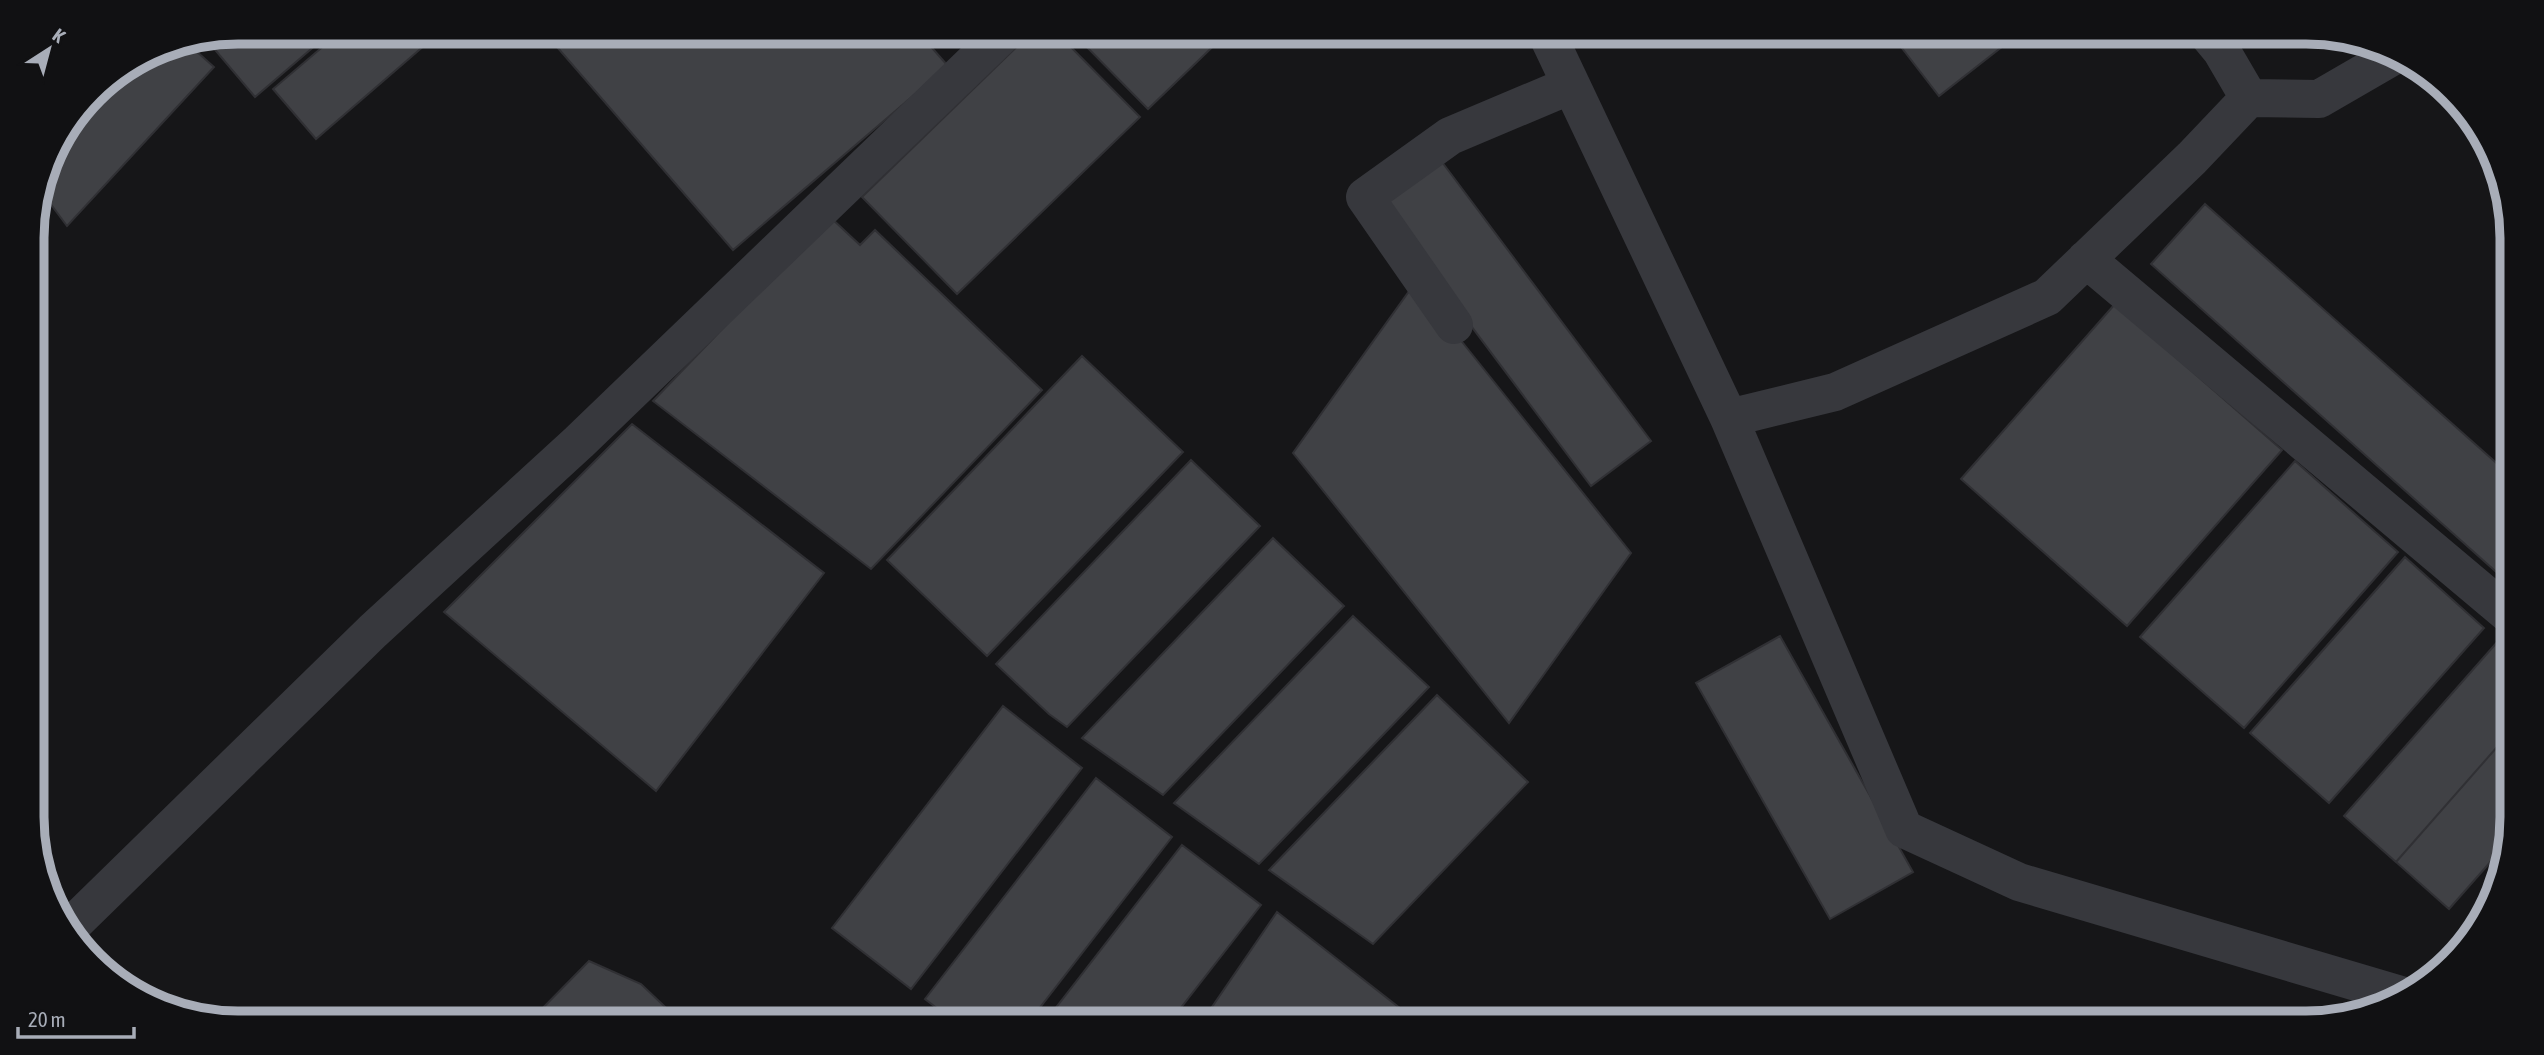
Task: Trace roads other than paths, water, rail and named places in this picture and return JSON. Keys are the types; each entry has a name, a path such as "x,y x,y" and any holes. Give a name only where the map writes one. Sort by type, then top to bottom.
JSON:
{"street":[{"path":"75,923 373,631 579,442 993,44"},
{"path":"1552,44 1729,418 1904,829 2019,882 2391,992"},
{"path":"2216,44 2249,98"},
{"path":"1729,418 1835,392 2047,297 2192,158 2249,98 2319,99 2385,61"},
{"path":"1454,325 1365,197 1450,136 1571,85"},
{"path":"2086,260 2500,607"}]}
